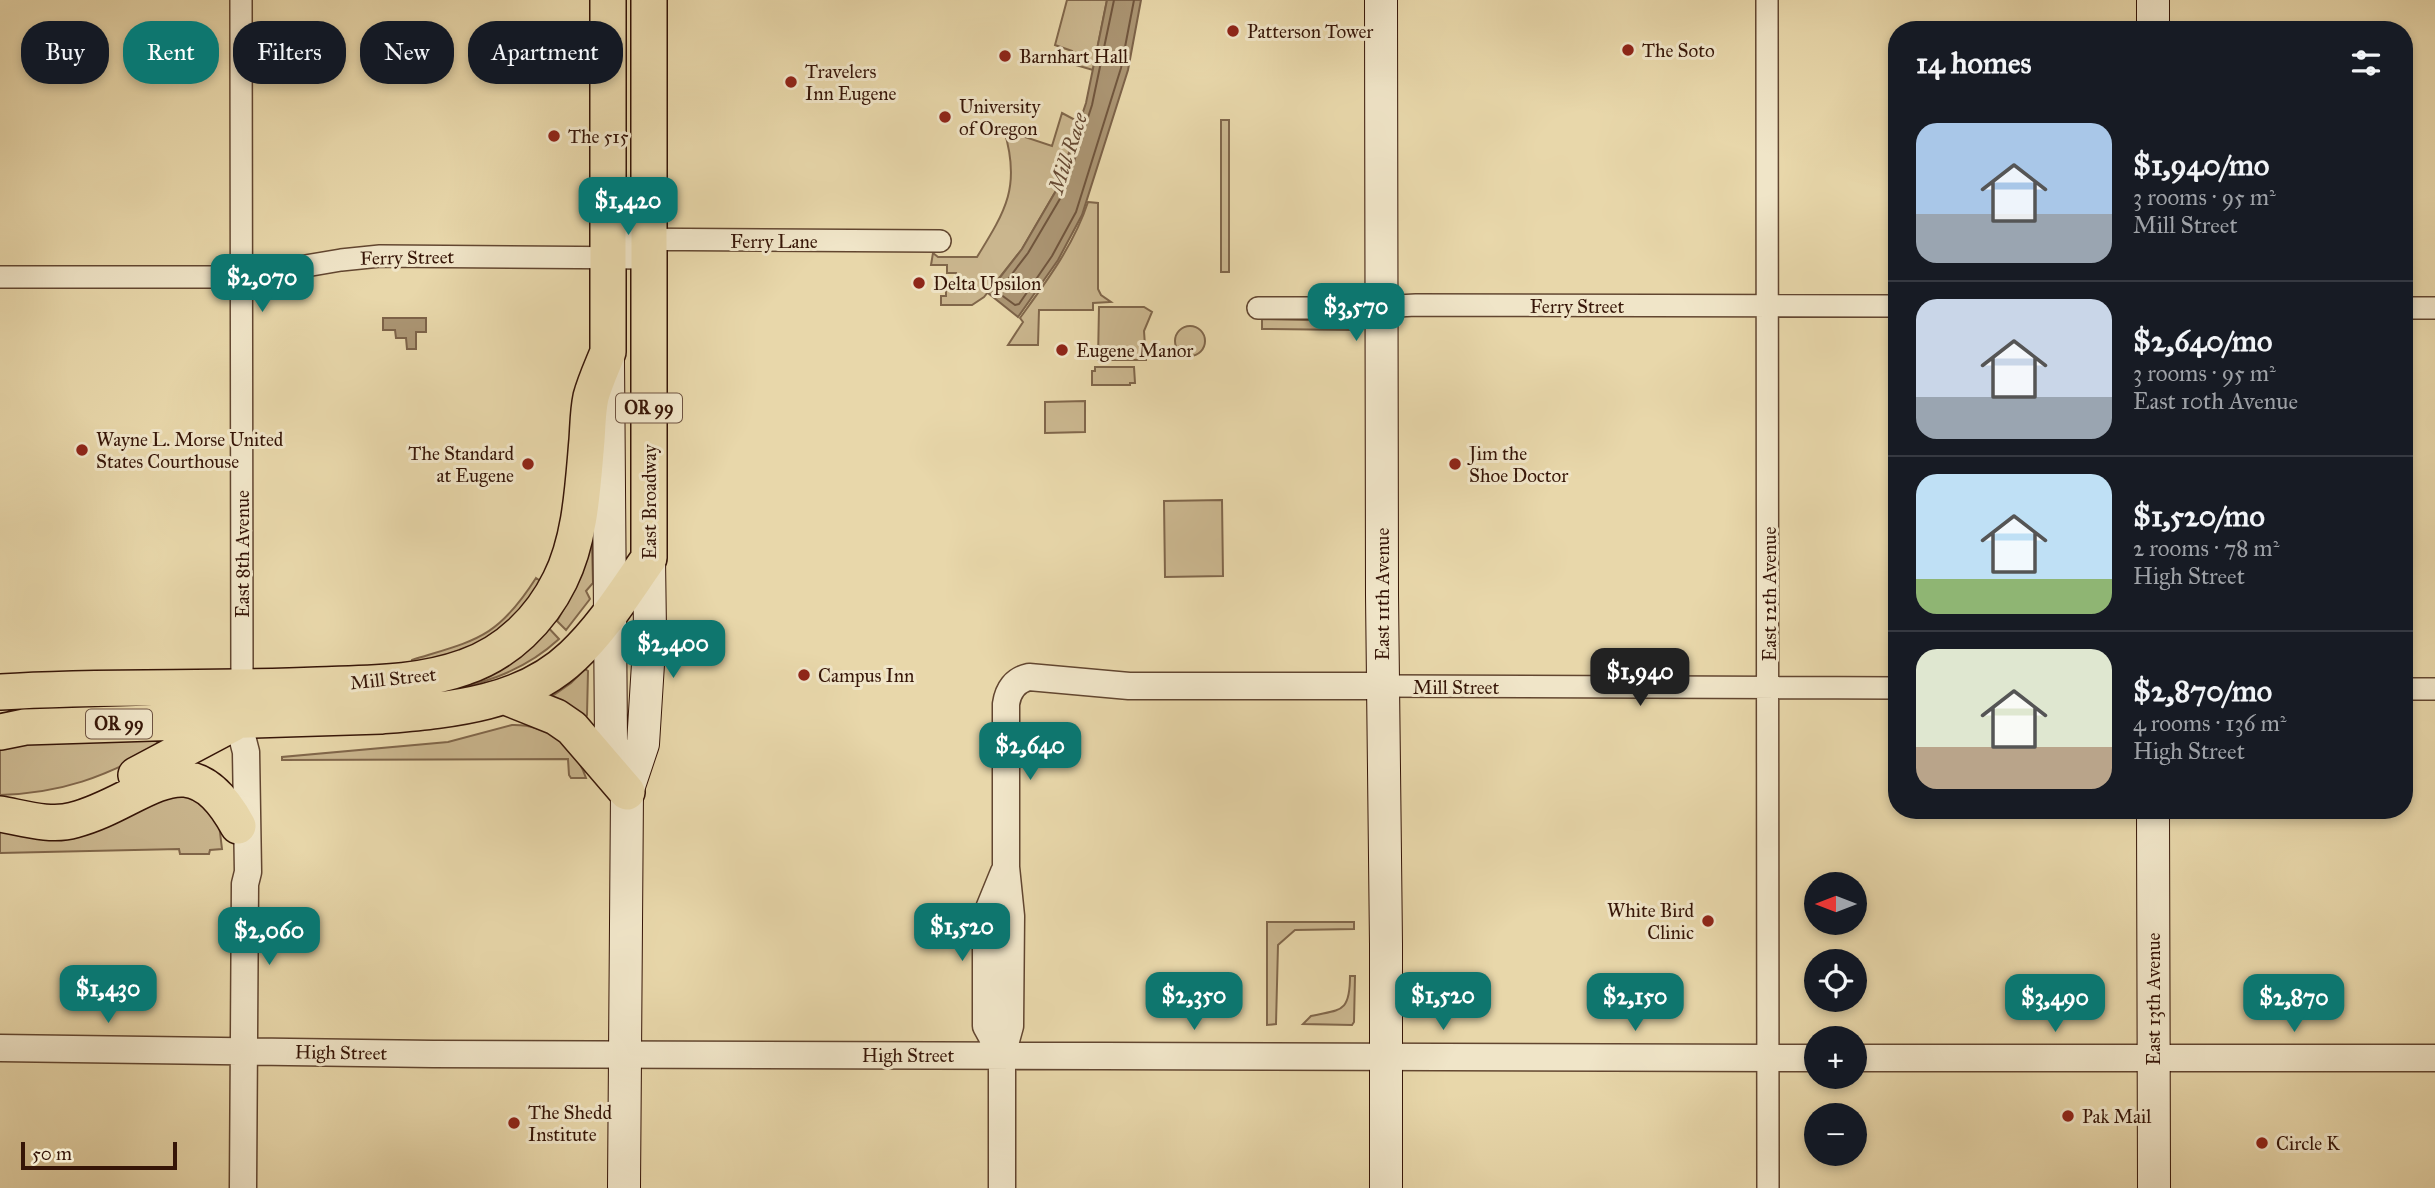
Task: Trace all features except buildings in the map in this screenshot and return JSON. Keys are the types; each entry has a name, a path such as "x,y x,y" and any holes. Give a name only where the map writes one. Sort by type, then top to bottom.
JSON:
{"main road":[{"name":"East Broadway","path":"608,0 611,743 627,792"},
{"name":"East Broadway","path":"624,1188 627,792 643,744 650,632 649,0"},
{"name":"East 11th Avenue","path":"1381,0 1386,1188"},
{"path":"2153,0 2153,21"},
{"name":"Mill Street","path":"2,814 87,796 124,781 240,704 435,676 467,667 497,652 525,630 547,602 568,561 583,487 591,398 608,352"},
{"name":"Mill Street","path":"39,690 420,713 476,705 506,697 540,681 572,658 609,614 649,558"},
{"path":"0,683 39,690"},
{"path":"0,692 39,690"},
{"path":"506,697 556,716 572,728 627,792"},
{"name":"OR 99","path":"0,732 240,704"},
{"path":"2,814 51,822 74,820 102,811 163,782 179,778 194,780 216,794 238,826"},
{"name":"East 13th Avenue","path":"2153,819 2154,1188"}],"street":[{"name":"East 8th Avenue","path":"241,0 240,704 236,754 238,862 245,884"},
{"name":"East 12th Avenue","path":"1768,0 1768,1188"},
{"name":"Ferry Lane","path":"608,248 940,241"},
{"name":"Ferry Street","path":"0,277 241,277 380,256 608,248"},
{"name":"Ferry Street","path":"1258,308 1888,306"},
{"path":"2413,308 2435,308"},
{"name":"Mill Street","path":"1002,1055 1010,1026 1011,916 1006,867 1006,704 1007,695 1017,682 1029,677 1129,685 1888,688"},
{"path":"2413,689 2435,689"},
{"name":"East 8th Avenue","path":"240,704 246,752 248,872 245,884 243,1188"},
{"name":"High Street","path":"0,1048 433,1054 1804,1058"},
{"path":"1002,1055 1002,1188"},
{"path":"1867,1058 2435,1058"}],"shaded area":[{"path":"1067,0 1107,0 1093,70 1069,63 1072,51 1055,45"},
{"path":"1062,113 1079,122 1057,189 1022,249 984,297 972,305 941,305 941,296 946,296 946,288 956,287 956,273 947,273 947,265 931,265 933,253 938,257 977,257 1003,211 1011,182 1009,150 1004,130 1052,146"},
{"path":"1221,120 1229,120 1229,272 1221,272"},
{"path":"1088,202 1098,203 1098,289 1101,295 1111,302 1093,303 1093,310 1039,310 1038,345 1008,345 1023,322 1020,318 1067,248"},
{"path":"1099,307 1144,307 1152,312 1144,331 1146,360 1098,360"},
{"path":"1262,319 1350,321 1350,330 1262,329"},
{"path":"1190,326 1201,330 1205,341 1201,352 1190,356 1179,352 1175,341 1179,330"},
{"path":"1095,367 1134,367 1135,383 1092,385 1092,371 1095,371"},
{"path":"1085,401 1085,432 1045,433 1045,402"},
{"path":"1222,500 1223,576 1165,577 1164,501"},
{"path":"591,508 593,583 586,591 590,599 566,630 557,621 576,587"},
{"path":"536,578 542,582 529,604 483,648 411,666 412,660 469,641 497,625 509,614"},
{"path":"544,623 559,639 529,661 479,683 425,694"},
{"path":"585,669 588,671 587,715 584,722 551,697"},
{"path":"512,725 536,728 558,739 575,756 586,778 571,778 568,759 282,760 282,757 448,742"},
{"path":"156,738 158,748 82,782 44,791 0,795 0,749 27,744"},
{"path":"188,790 219,824 222,849 210,850 209,854 180,854 179,849 0,853 0,828"},
{"path":"1267,922 1354,922 1354,929 1295,930 1278,945 1276,1024 1267,1025"},
{"path":"1350,976 1355,976 1352,1025 1303,1024 1311,1016 1336,1010 1345,1004 1350,988"}],"water":[{"path":"1107,0 1141,0 1128,70 1082,215 1058,260 1018,317 988,293 1022,249 1057,189 1086,103"},
{"path":"383,318 426,318 426,332 416,332 416,349 407,349 406,338 396,338 395,330 383,330"}],"place":[{"name":"Patterson Tower","path":"1233,31"},
{"name":"The Soto","path":"1628,50"},
{"name":"Barnhart Hall","path":"1005,56"},
{"name":"Travelers Inn Eugene","path":"791,82"},
{"name":"University of Oregon","path":"945,117"},
{"name":"The 515","path":"554,136"},
{"name":"Delta Upsilon","path":"919,283"},
{"name":"Eugene Manor","path":"1062,350"},
{"name":"Wayne L. Morse United States Courthouse","path":"82,450"},
{"name":"The Standard at Eugene","path":"528,464"},
{"name":"Jim the Shoe Doctor","path":"1455,464"},
{"name":"Campus Inn","path":"804,675"},
{"name":"White Bird Clinic","path":"1708,921"},
{"name":"Pak Mail","path":"2068,1116"},
{"name":"The Shedd Institute","path":"514,1123"},
{"name":"Circle K","path":"2262,1143"}],"water label":[{"name":"Mill Race","path":"1068,153"}]}
